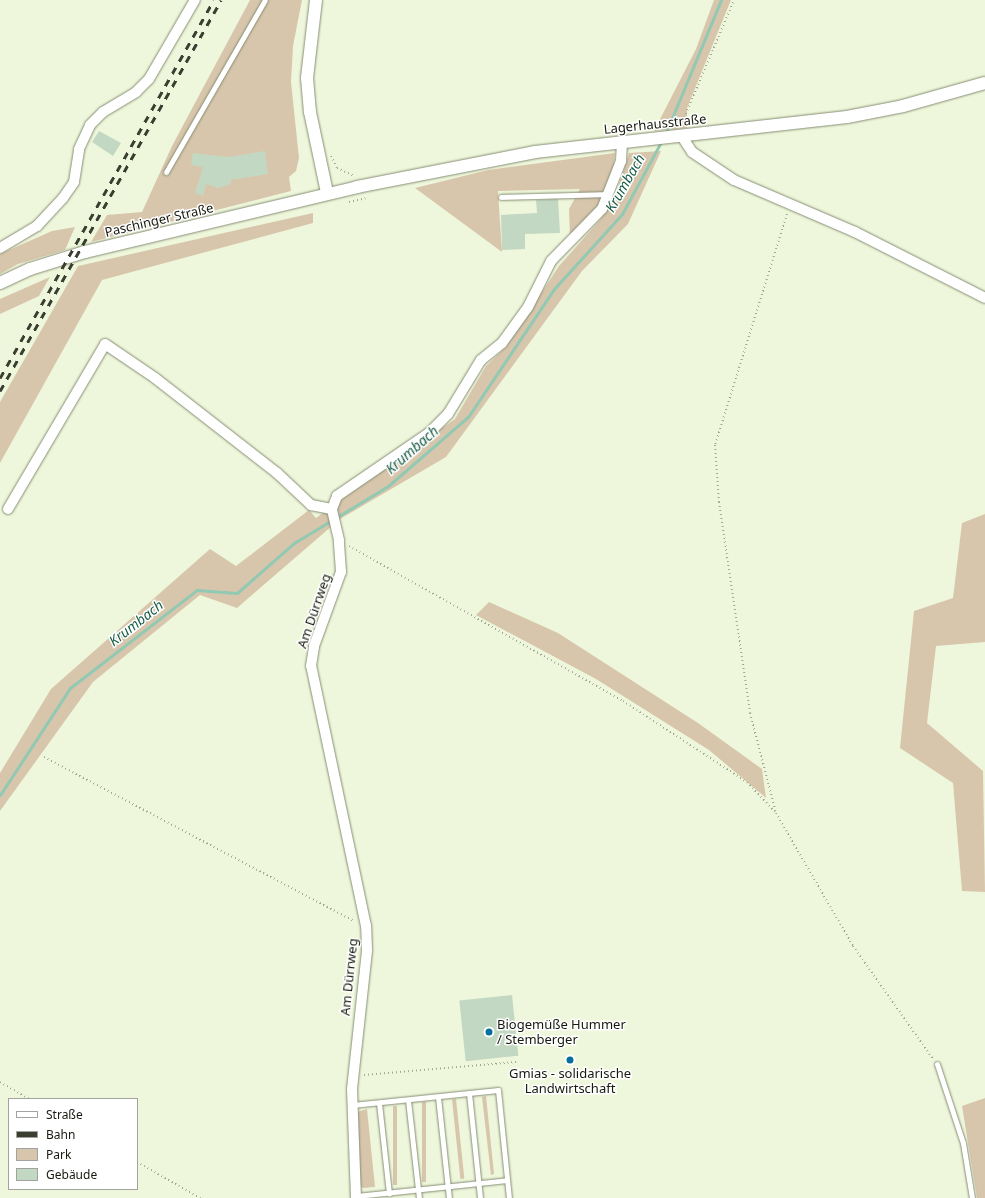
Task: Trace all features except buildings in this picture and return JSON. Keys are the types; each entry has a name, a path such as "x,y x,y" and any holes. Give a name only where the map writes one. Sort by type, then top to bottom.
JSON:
{"street":[{"path":"0,248 37,226 63,198 74,182 79,149 90,125 103,112 136,92 149,78 195,0"},
{"path":"316,0 307,78 310,112 328,193"},
{"name":"Lagerhausstraße","path":"328,193 497,159 622,141 861,114 985,83"},
{"path":"681,135 692,152 719,171 789,204 855,232 985,298"},
{"path":"8,509 105,344 168,387 277,473 311,505 332,508 337,496 429,433 448,414 480,360 502,343 528,307 551,261 602,209 621,162 622,141"},
{"name":"Paschinger Straße","path":"0,283 58,259 328,193"},
{"name":"Am Dürrweg","path":"332,508 339,540 341,572 314,646 311,666 366,926 367,950 353,1076 352,1105 356,1197"}],"lane":[{"path":"166,172 265,0"},
{"path":"501,197 609,194"},
{"path":"937,1064 963,1143 972,1198"},
{"path":"352,1105 498,1090 509,1198"},
{"path":"468,1093 480,1198"},
{"path":"438,1097 449,1198"},
{"path":"408,1100 419,1198"},
{"path":"379,1103 389,1193"},
{"path":"356,1197 508,1180"}],"path":[{"path":"681,135 681,118 734,0"},
{"path":"330,154 337,168 354,174 360,199"},
{"path":"345,202 374,196"},
{"path":"776,813 750,714 719,502 715,445 789,204"},
{"path":"339,540 623,701 746,782 776,813 853,946 937,1064"},
{"path":"44,757 366,926"},
{"path":"353,1076 516,1062"},
{"path":"0,1082 27,1098"},
{"path":"138,1163 200,1198"}],"green space":[{"path":"250,0 302,0 293,46 291,82 299,158 296,171 289,177 291,191 91,242 107,215 142,212 172,146"},
{"path":"714,0 731,0 687,108 687,128 654,131 696,49"},
{"path":"661,151 628,224 582,271 446,457 340,519 237,608 200,595 93,682 0,811 0,773 51,689 210,549 236,566 309,510 316,518 455,419 486,366 506,347 559,266 600,220 615,197 629,153"},
{"path":"615,153 613,172 599,204 570,237 569,209 580,189 498,191 502,252 415,188 488,170"},
{"path":"313,213 313,223 102,280 0,463 0,402 78,266"},
{"path":"75,227 65,250 18,264 0,274 0,254 52,231"},
{"path":"50,277 39,296 0,314 0,299"},
{"path":"985,514 985,642 936,646 927,723 983,771 985,892 962,891 953,783 900,748 914,611 953,598 962,523"},
{"path":"489,602 558,633 698,723 762,769 766,798 709,750 596,679 476,615"},
{"path":"486,1096 494,1174 491,1175 482,1097"},
{"path":"985,1098 985,1198 977,1198 962,1106"},
{"path":"452,1099 456,1099 464,1179 460,1179"},
{"path":"422,1102 426,1102 426,1182 422,1182"},
{"path":"393,1106 397,1106 397,1185 393,1185"},
{"path":"367,1109 375,1187 363,1188 360,1186 357,1112"}],"waterway":[{"name":"Krumbach","path":"665,135 721,0"},
{"name":"Krumbach","path":"0,795 70,688 197,590 237,593 294,543 388,486 468,417 554,289 622,214 661,142"}],"railway":[{"path":"0,378 214,0"},
{"path":"0,391 221,0"}],"place":[{"name":"Biogemüße Hummer / Stemberger","path":"489,1032"},
{"name":"Gmias - solidarische Landwirtschaft","path":"570,1060"}]}
